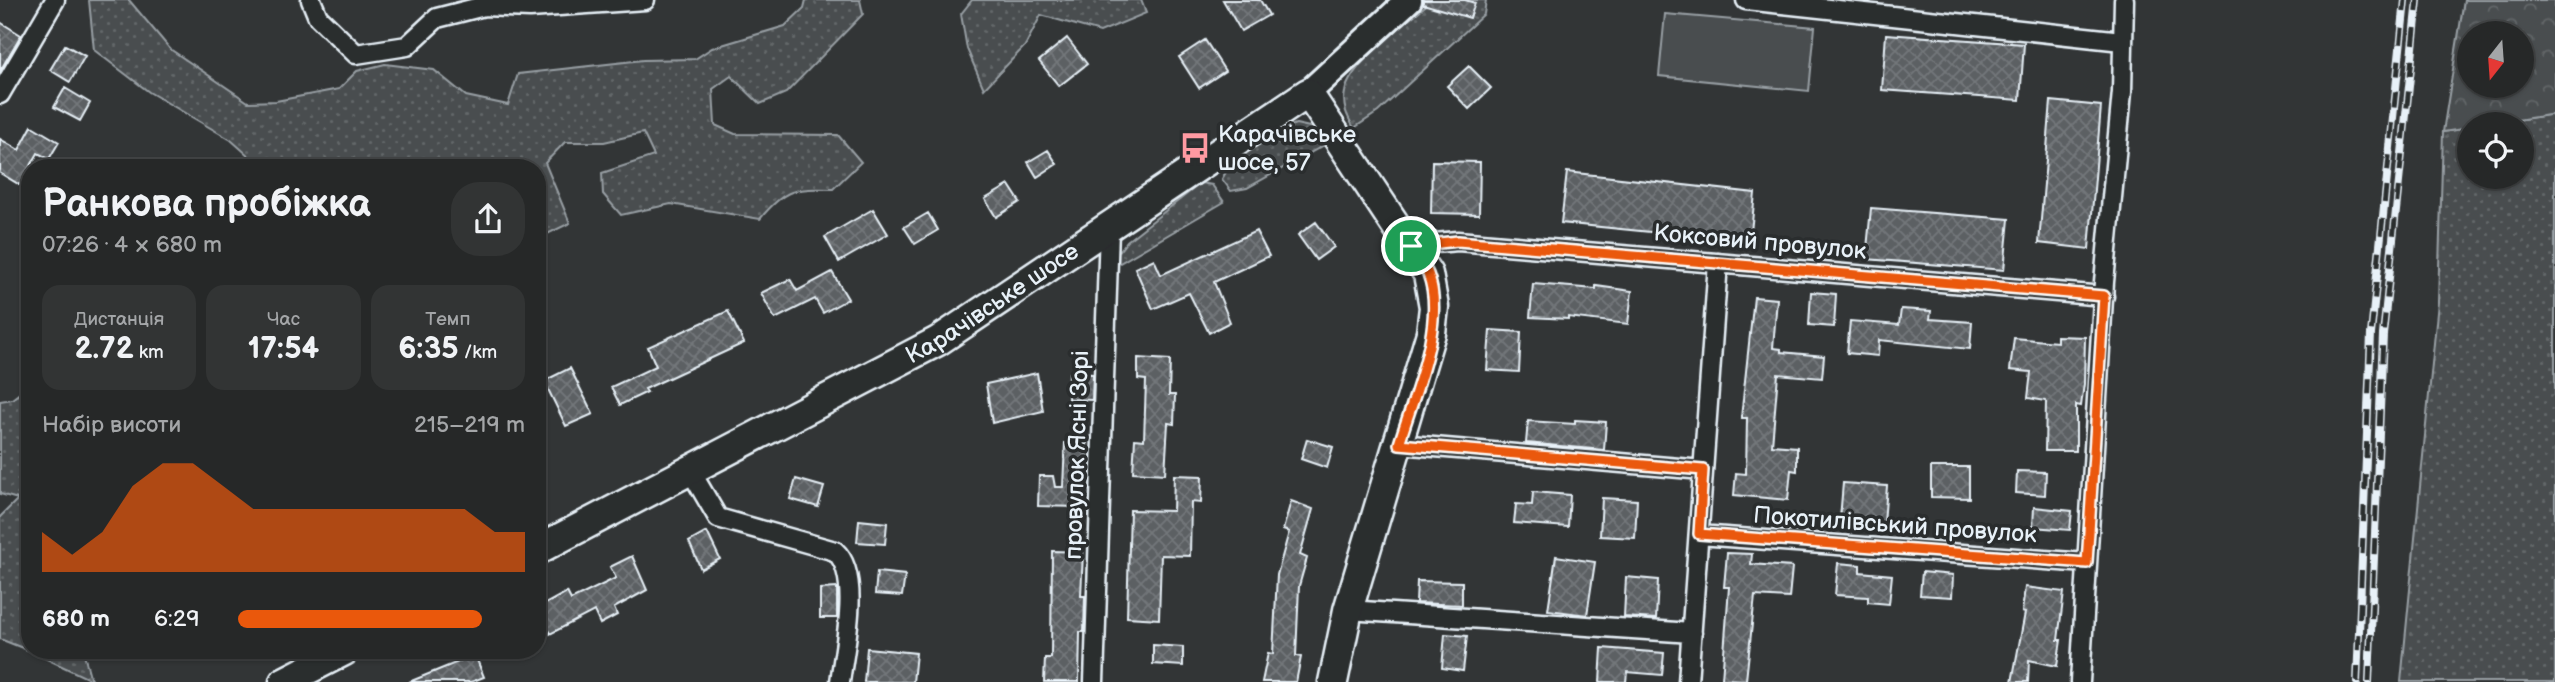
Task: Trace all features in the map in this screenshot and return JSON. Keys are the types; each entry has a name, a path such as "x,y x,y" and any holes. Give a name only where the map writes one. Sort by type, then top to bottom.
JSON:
{"main road":[{"name":"Карачівське шосе","path":"546,545 938,341 1109,229 1308,93 1409,0"},
{"path":"1308,93 1428,274 1434,307 1431,334 1348,610 1333,682"},
{"path":"284,682 329,659"}],"street":[{"path":"0,94 55,0"},
{"path":"311,0 318,17 356,54 407,46 437,18 484,6 530,8 645,0"},
{"path":"1746,0 2122,41"},
{"path":"2080,682 2104,296 2122,92 2124,0"},
{"name":"провулок Ясні Зорі","path":"1094,682 1109,229"},
{"name":"Коксовий провулок","path":"1411,246 1458,241 2104,296"},
{"path":"1688,682 1718,263"},
{"path":"1399,444 1703,470"},
{"path":"690,470 718,518 835,551 844,559 849,575 848,616 840,682"},
{"name":"Покотилівський провулок","path":"1699,534 2087,563"},
{"path":"1348,610 1692,633"}],"green space":[{"path":"89,0 129,0 170,49 248,102 276,101 339,89 357,71 385,64 434,70 466,96 508,105 518,74 643,60 695,59 712,48 785,26 804,8 806,0 860,0 863,14 786,93 760,104 731,76 713,89 715,125 735,134 838,135 861,162 833,189 792,192 777,201 760,219 671,204 621,215 603,194 602,173 654,156 643,133 604,142 565,142 546,162 546,159 240,159 249,156 231,140 149,92 94,50"},
{"path":"972,0 1141,0 1146,13 1100,32 1041,15 1025,46 984,89 967,49 961,14"},
{"path":"1432,0 1486,0 1484,14 1378,112 1354,128 1344,102 1349,81 1369,56"},
{"path":"2464,0 2555,0 2555,114 2534,117 2534,112 2457,112 2457,130 2443,132 2457,44 2457,98 2534,98 2534,21 2461,21"},
{"path":"1665,14 1815,27 1809,91 1659,76"},
{"path":"2555,114 2555,682 2401,682 2438,302 2443,132 2457,130 2457,189 2534,189 2534,117"},
{"path":"1296,124 1314,128 1328,143 1247,188 1231,191 1222,179 1235,161 1264,138"},
{"path":"546,165 570,223 546,235"},
{"path":"1201,183 1212,185 1224,202 1118,264 1118,253 1127,241"},
{"path":"21,392 21,647 0,639 0,517 18,499 0,494 0,401 12,399"},
{"path":"47,659 85,659 91,680"}],"building":[{"path":"1223,0 1260,0 1269,15 1241,31"},
{"path":"1423,0 1465,0 1475,3 1470,18 1423,4"},
{"path":"0,22 21,35 0,71"},
{"path":"1886,34 2024,44 2020,100 1882,90"},
{"path":"1067,38 1087,64 1059,86 1039,61"},
{"path":"1205,40 1225,71 1199,88 1179,57"},
{"path":"65,45 85,56 70,82 50,70"},
{"path":"1469,66 1491,88 1469,109 1447,86"},
{"path":"65,88 90,103 80,121 54,107"},
{"path":"2051,101 2101,106 2089,249 2039,243"},
{"path":"32,126 59,142 49,159 38,153 35,159 21,159 20,185 0,173 0,139 19,150"},
{"path":"1048,150 1057,164 1037,177 1028,162"},
{"path":"1432,161 1480,162 1479,214 1431,213"},
{"path":"1567,172 1755,193 1750,242 1561,223"},
{"path":"1009,185 1020,202 996,217 985,199"},
{"path":"1871,208 2009,219 2004,270 1866,259"},
{"path":"873,209 888,234 839,262 825,237"},
{"path":"928,213 938,230 915,244 904,227"},
{"path":"1316,222 1334,247 1316,260 1298,235"},
{"path":"1256,231 1269,256 1214,282 1230,322 1209,333 1189,293 1153,309 1135,268 1154,259 1161,275"},
{"path":"832,272 848,299 823,313 815,299 775,319 761,293 790,279 797,291"},
{"path":"1533,284 1596,289 1596,286 1632,291 1628,324 1568,317 1530,317"},
{"path":"1811,292 1836,294 1834,327 1809,325"},
{"path":"1754,297 1777,299 1773,348 1781,349 1781,352 1824,356 1822,378 1778,374 1772,445 1797,447 1797,471 1791,470 1788,500 1734,495 1736,473 1746,474 1747,418 1741,418"},
{"path":"1901,309 1931,311 1930,319 1972,322 1970,349 1879,340 1878,356 1847,353 1850,321 1899,325"},
{"path":"728,311 744,343 645,389 647,392 620,405 611,387 656,366 648,347"},
{"path":"1490,330 1521,332 1519,372 1487,370"},
{"path":"2057,336 2085,337 2084,384 2081,406 2076,405 2076,451 2045,451 2046,401 2028,398 2031,372 2010,370 2014,338 2057,342"},
{"path":"1138,358 1170,360 1169,395 1175,395 1174,424 1168,423 1165,474 1133,472 1135,439 1144,440 1146,380 1138,379"},
{"path":"570,368 593,414 566,426 546,380"},
{"path":"1037,373 1043,411 992,423 986,384"},
{"path":"1069,373 1093,374 1092,400 1068,399"},
{"path":"1575,420 1606,422 1604,450 1526,443 1528,421 1575,424"},
{"path":"1307,439 1333,447 1327,468 1301,459"},
{"path":"1065,443 1087,444 1086,475 1078,475 1078,507 1038,506 1039,476 1053,476 1055,487 1063,487"},
{"path":"1931,467 1969,467 1969,498 1931,497"},
{"path":"2017,471 2046,472 2045,495 2016,493"},
{"path":"1174,475 1202,476 1201,503 1191,502 1190,556 1161,555 1159,619 1127,617 1130,510 1173,511"},
{"path":"796,479 824,487 818,507 790,499"},
{"path":"1843,483 1887,486 1884,523 1840,519"},
{"path":"1533,492 1570,495 1568,527 1514,523 1516,504 1532,505"},
{"path":"1602,498 1637,500 1635,538 1600,536"},
{"path":"1291,501 1313,509 1300,555 1307,558 1299,586 1296,656 1301,657 1296,682 1262,682 1268,653 1273,654 1277,575 1289,532 1283,530"},
{"path":"2034,507 2072,511 2070,530 2033,527"},
{"path":"859,520 887,523 885,544 857,542"},
{"path":"707,532 720,559 701,569 689,542"},
{"path":"1052,551 1083,552 1081,596 1085,596 1084,632 1080,632 1079,682 1044,682 1045,658 1051,658"},
{"path":"1727,553 1752,554 1751,564 1792,567 1789,598 1755,596 1746,680 1722,679 1729,587 1724,587"},
{"path":"632,556 647,590 614,608 617,615 600,624 594,611 550,634 546,625 546,604 567,592 571,600 616,578 610,567"},
{"path":"1556,556 1595,562 1587,615 1548,610"},
{"path":"1838,563 1860,565 1860,572 1892,575 1889,604 1868,602 1868,597 1835,595"},
{"path":"877,572 905,575 902,596 875,594"},
{"path":"1922,572 1953,575 1952,597 1920,595"},
{"path":"1626,577 1658,580 1656,619 1624,617"},
{"path":"1417,581 1462,582 1462,605 1416,603"},
{"path":"2025,587 2064,592 2058,640 2061,640 2057,666 2029,660 2028,682 2012,682 2025,613 2022,612"},
{"path":"837,588 837,618 820,618 820,589"},
{"path":"1445,634 1467,636 1463,671 1442,668"},
{"path":"1153,645 1183,647 1183,666 1153,664"},
{"path":"867,648 916,653 913,682 864,682"},
{"path":"1602,648 1664,653 1662,675 1627,672 1626,682 1600,682"},
{"path":"465,659 477,659 484,677 471,682 409,682"}],"railway":[{"path":"2357,682 2371,334 2405,0"},
{"path":"2369,682 2383,335 2418,0"}],"place":[{"name":"Карачівське шосе, 57","path":"1195,148"}],"route":[{"path":"1458,241 2104,296 2087,563 1699,534 1703,470 1399,444 1431,334 1434,307 1428,274 1411,246 1458,241"}]}
